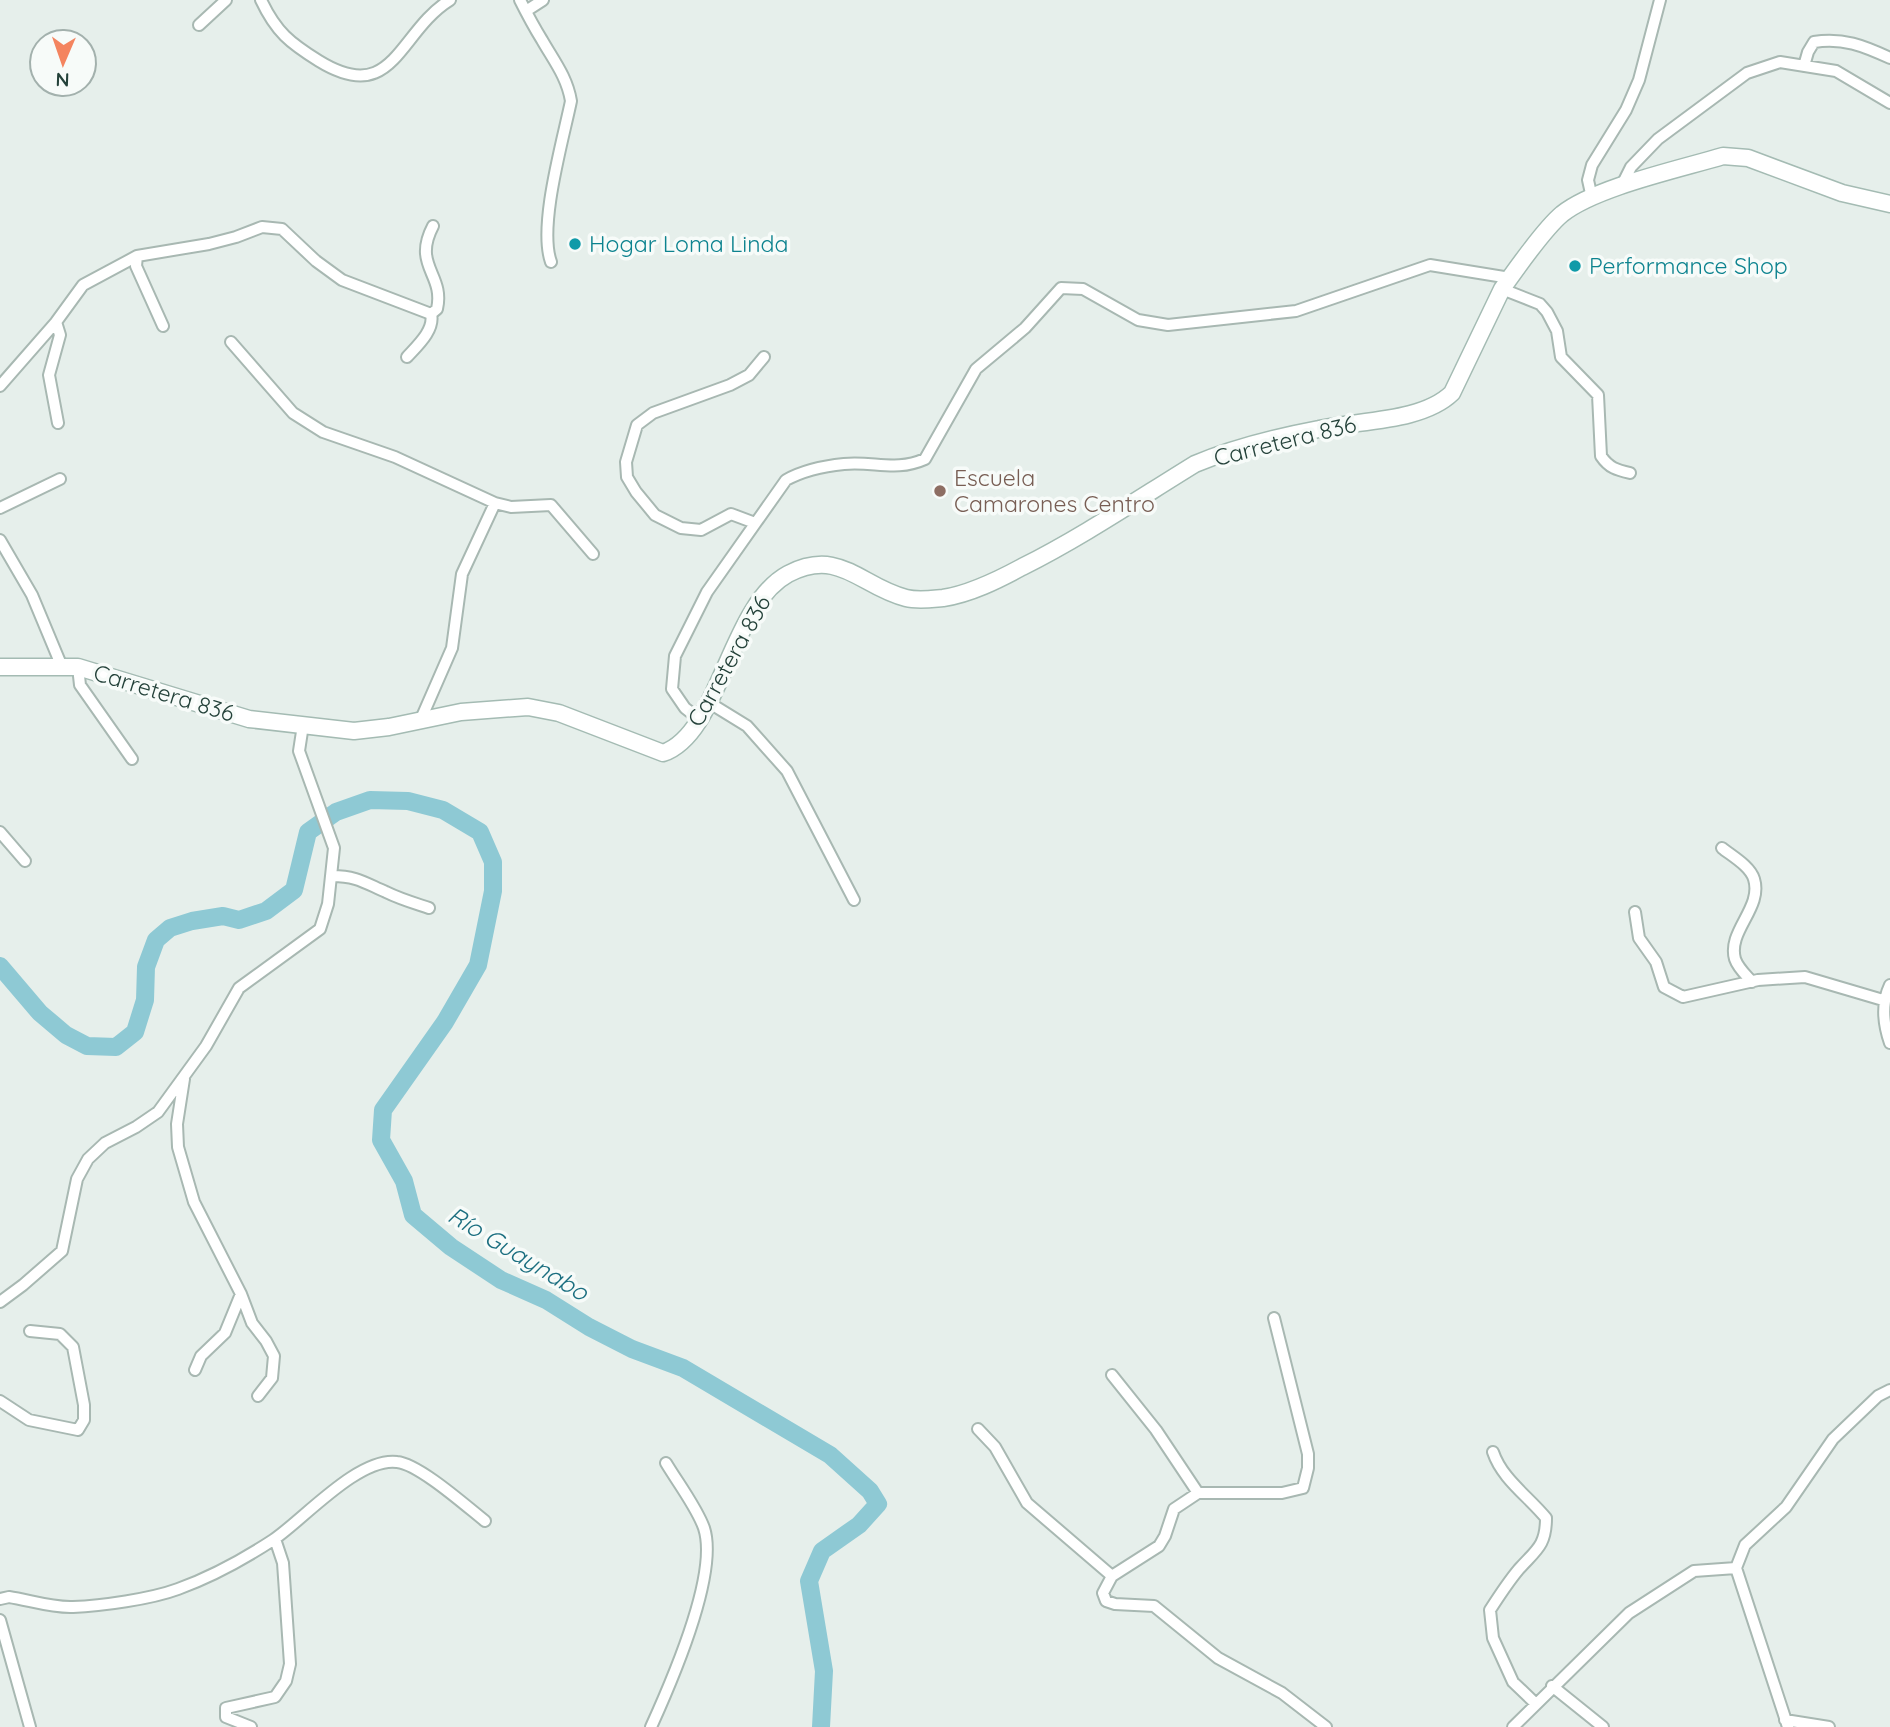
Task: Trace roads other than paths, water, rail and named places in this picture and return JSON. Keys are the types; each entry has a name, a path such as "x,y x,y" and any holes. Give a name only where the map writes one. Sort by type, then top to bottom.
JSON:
{"street":[{"path":"199,25 226,0"},
{"path":"261,0 273,22 290,43 333,70 349,76 368,76 386,67 436,9 450,0"},
{"path":"543,0 523,5 562,72 569,87 571,101 551,205 548,252 551,262"},
{"path":"1592,198 1588,180 1592,165 1626,110 1639,80 1660,0"},
{"path":"1804,66 1814,42 1832,39 1890,58"},
{"path":"1621,187 1631,167 1658,139 1748,73 1780,62 1836,71 1890,103"},
{"name":"Carretera 836","path":"0,667 70,667 249,719 354,731 461,712 528,707 559,713 663,753 692,732 756,606 774,583 791,573 810,566 829,564 858,574 905,598 924,600 947,597 1004,577 1058,549 1195,464 1213,456 1320,428 1417,413 1442,402 1452,393 1506,283 1560,215 1592,198 1723,156 1733,156 1748,158 1843,193 1890,204"},
{"path":"431,314 437,309 439,292 429,269 425,245 433,226"},
{"path":"0,386 56,322 83,285 136,256 209,244 262,227 282,229 316,261 342,280 431,314"},
{"path":"136,256 136,265 163,326"},
{"path":"699,719 685,708 672,689 675,656 707,592 786,480 800,472 845,464 899,467 925,458 976,369 1025,328 1061,288 1083,289 1138,320 1168,325 1296,311 1430,265 1506,283 1540,304 1553,320 1561,357 1598,395 1601,456 1606,465 1630,473"},
{"path":"407,357 430,327 433,320 431,314"},
{"path":"56,322 60,335 49,375 58,424"},
{"path":"231,342 293,413 323,432 395,457 495,503 511,507 551,505 593,554"},
{"path":"755,523 731,514 701,530 681,528 655,514 636,492 627,477 626,462 636,425 653,413 749,375 764,356"},
{"path":"0,508 61,478"},
{"path":"421,719 452,648 463,574 495,503"},
{"path":"0,541 32,594 80,685 132,759"},
{"path":"708,702 747,726 787,771 854,900"},
{"path":"0,1302 23,1286 62,1251 77,1180 88,1159 105,1143 136,1128 158,1112 206,1046 239,988 320,929 328,904 334,848 299,747 303,725"},
{"path":"0,832 25,861"},
{"path":"1722,848 1746,868 1754,879 1754,896 1750,911 1735,944 1735,958 1739,967 1752,982"},
{"path":"332,876 346,876 369,882 385,892 429,908"},
{"path":"1635,912 1639,938 1656,962 1664,988 1683,998 1752,982 1805,977 1883,1000"},
{"path":"1890,985 1883,1000 1885,1029 1890,1043"},
{"path":"185,1076 177,1124 178,1154 194,1202 241,1294 252,1323 274,1356 272,1378 258,1396"},
{"path":"195,1370 201,1356 225,1333 241,1294"},
{"path":"1274,1318 1308,1454 1307,1481 1303,1488 1282,1493 1198,1493 1174,1509 1159,1546 1112,1576 1103,1594 1106,1601 1115,1604 1154,1606 1218,1658 1282,1693 1326,1727"},
{"path":"0,1401 29,1420 78,1430 84,1420 85,1405 73,1346 60,1334 30,1331"},
{"path":"1112,1375 1156,1430 1198,1493"},
{"path":"1829,1727 1787,1723 1736,1568 1745,1545 1786,1507 1833,1439 1878,1396 1890,1390"},
{"path":"978,1429 995,1447 1027,1503 1112,1576"},
{"path":"1493,1452 1503,1474 1546,1518 1546,1533 1539,1550 1520,1568 1490,1610 1493,1638 1513,1682 1536,1703"},
{"path":"0,1599 9,1597 71,1607 177,1589 236,1562 275,1539 341,1483 372,1467 396,1461 415,1468 485,1521"},
{"path":"651,1727 676,1672 704,1579 708,1549 704,1527 666,1464"},
{"path":"251,1727 226,1717 226,1708 275,1697 286,1681 290,1664 283,1563 275,1539"},
{"path":"1513,1727 1629,1613 1694,1571 1736,1568"},
{"path":"0,1620 30,1727"},
{"path":"1552,1686 1602,1727"}],"waterway":[{"name":"Río Guaynabo","path":"0,966 40,1013 66,1035 87,1046 116,1047 135,1032 145,1000 146,967 156,940 170,928 192,921 223,916 239,920 266,911 294,890 308,832 336,812 370,800 408,801 443,810 480,832 493,862 493,891 478,965 445,1022 383,1110 381,1140 404,1181 413,1215 451,1247 501,1280 546,1300 589,1327 632,1349 683,1368 830,1455 870,1491 878,1504 859,1525 822,1551 809,1581 824,1671 821,1727"}],"place":[{"name":"Hogar Loma Linda","path":"575,244"},
{"name":"Performance Shop","path":"1575,266"},
{"name":"Escuela Camarones Centro","path":"940,491"}]}
